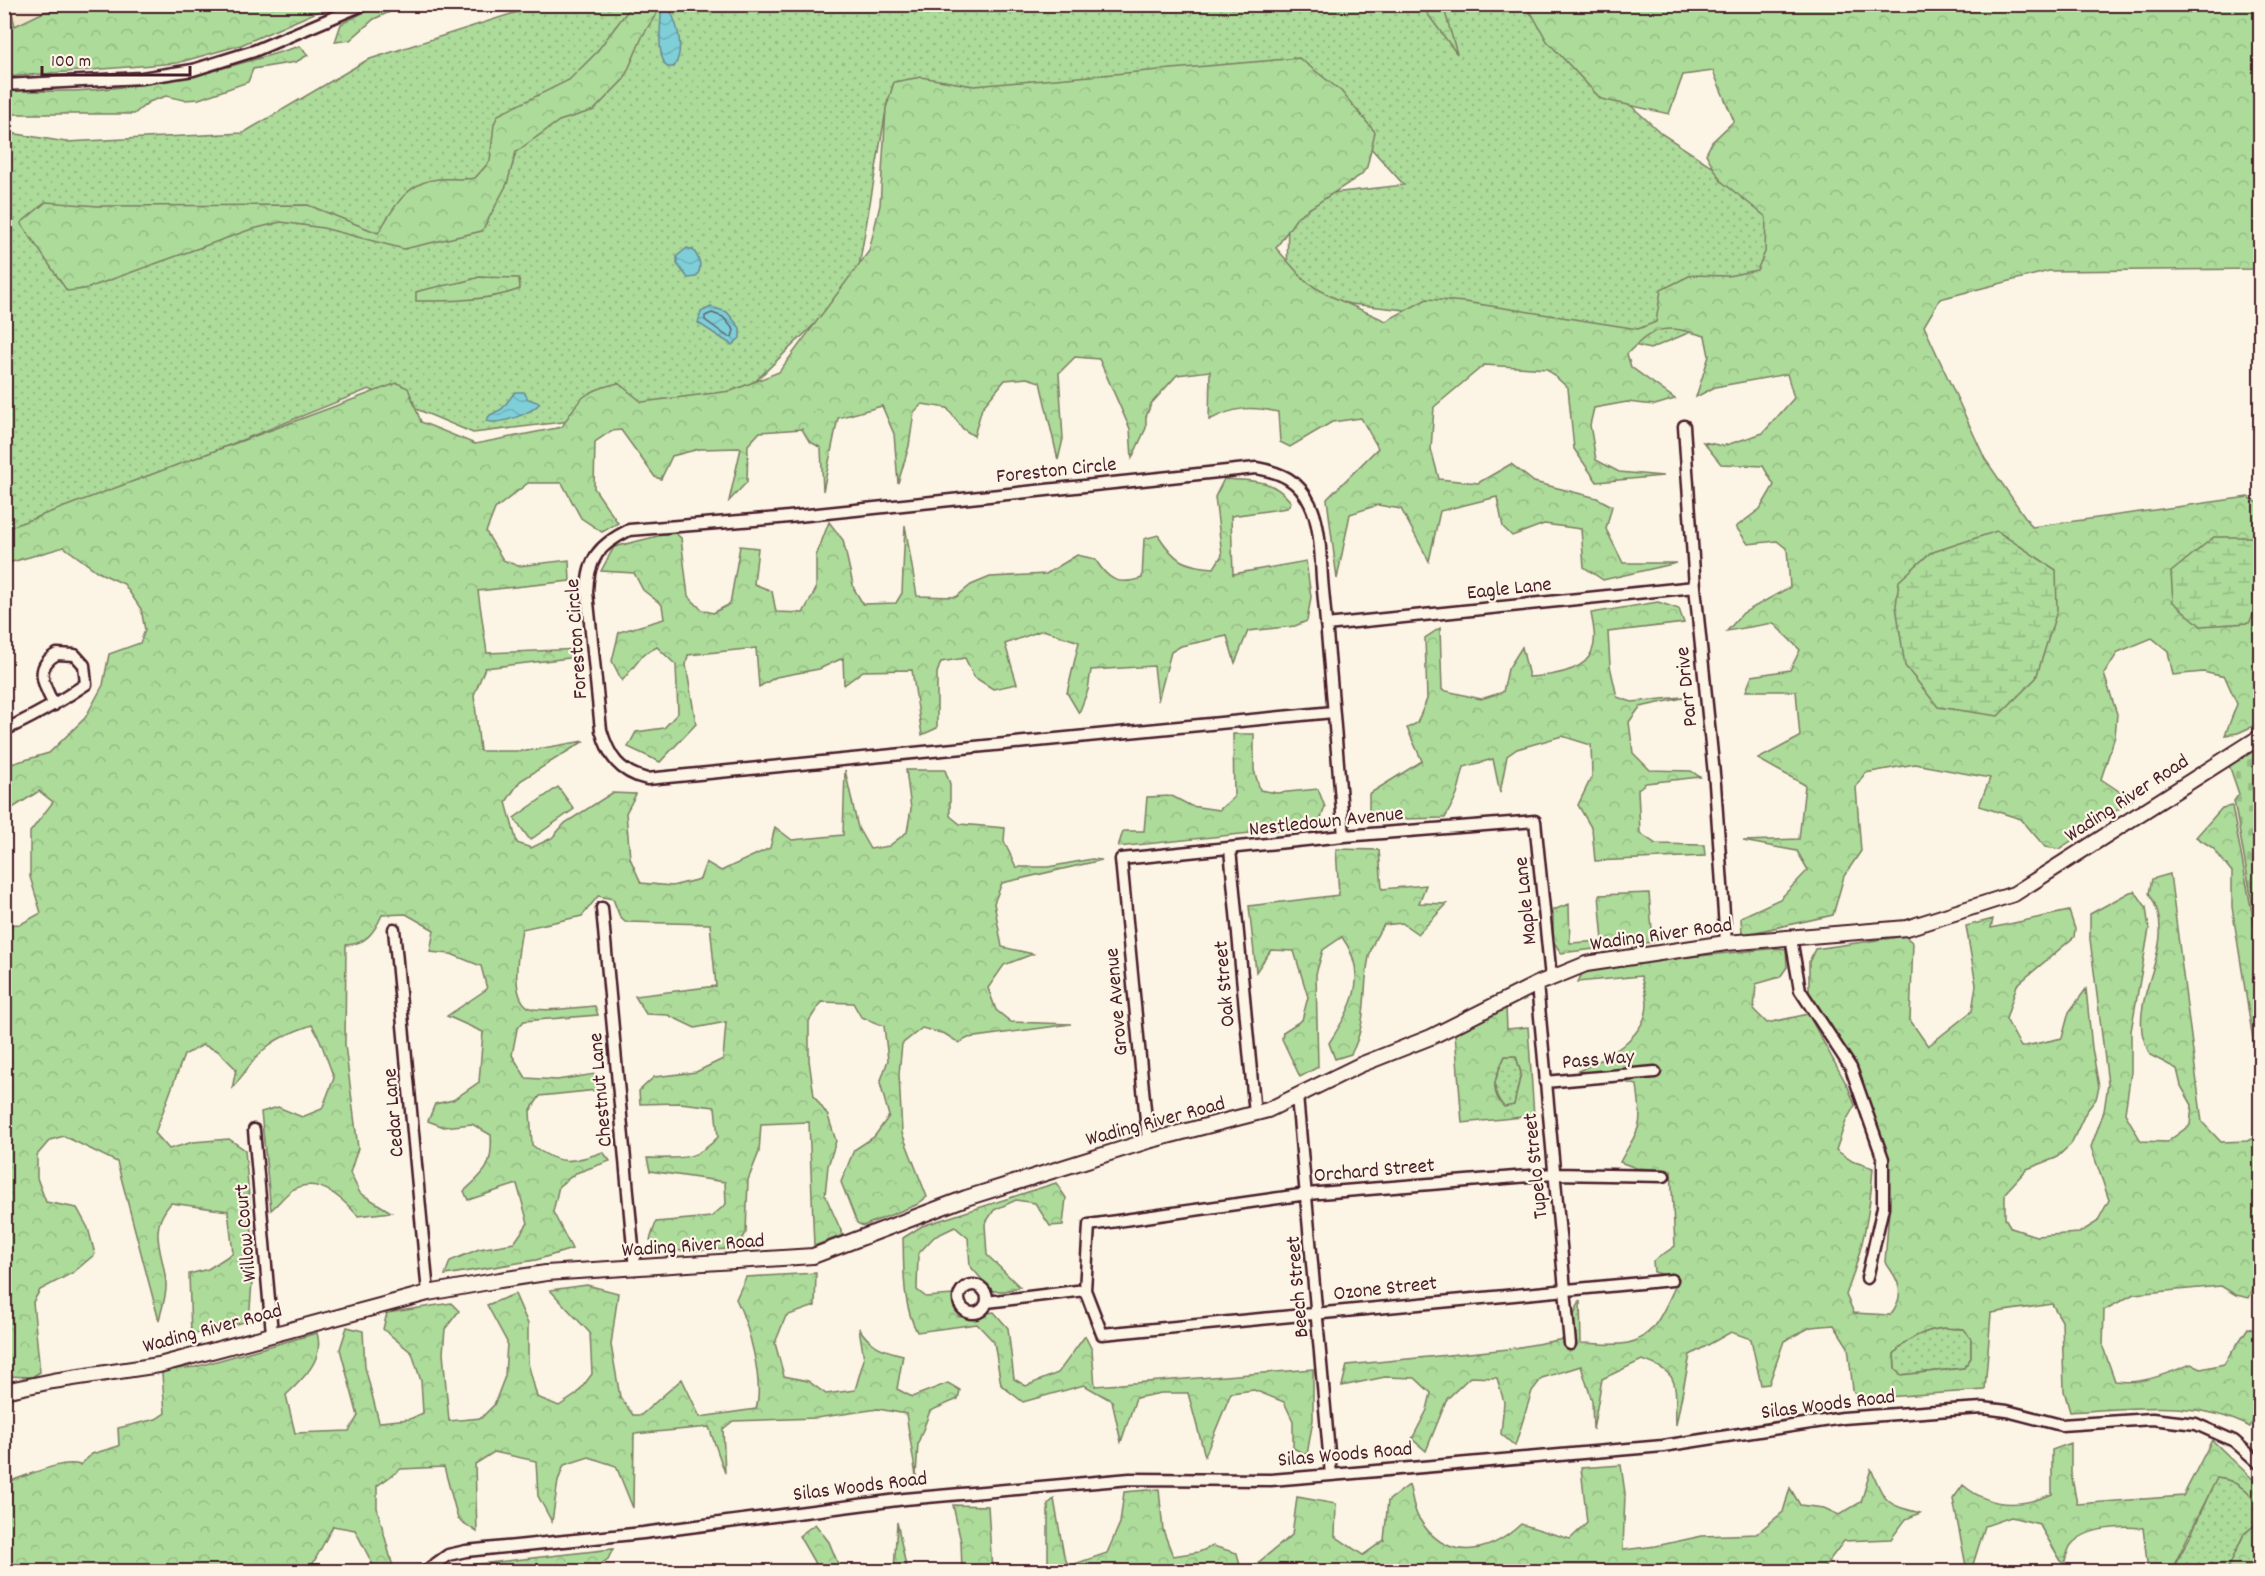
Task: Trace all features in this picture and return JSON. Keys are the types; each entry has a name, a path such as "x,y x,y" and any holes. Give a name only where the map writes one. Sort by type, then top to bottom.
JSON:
{"main road":[{"name":"Wading River Road","path":"4,1391 159,1365 428,1293 546,1273 813,1256 966,1198 1148,1141 1255,1114 1360,1065 1431,1037 1537,984 1586,964 1726,943 1907,928 2014,894 2260,737"}],"street":[{"path":"4,85 142,78 193,70 254,51 366,4"},
{"name":"Parr Drive","path":"1684,426 1695,587 1715,784 1726,943"},
{"name":"Foreston Circle","path":"1333,712 647,779 630,775 616,764 607,750 601,730 587,592 588,570 599,550 611,539 629,530 779,518 1256,468 1276,472 1290,479 1310,504 1316,519 1344,836"},
{"name":"Eagle Lane","path":"1326,625 1695,587"},
{"path":"4,730 54,705 86,684 87,674 80,658 63,653 51,657 41,675 54,705"},
{"name":"Nestledown Avenue","path":"1121,859 1344,836 1535,821"},
{"name":"Maple Lane","path":"1535,821 1551,978"},
{"name":"Oak Street","path":"1230,849 1255,1114"},
{"name":"Grove Avenue","path":"1121,859 1148,1141"},
{"name":"Chestnut Lane","path":"602,908 635,1269"},
{"name":"Cedar Lane","path":"394,929 428,1293"},
{"path":"1791,938 1800,990 1851,1068 1883,1160 1883,1207 1867,1278"},
{"name":"Tupelo Street","path":"1537,984 1570,1344"},
{"name":"Pass Way","path":"1545,1082 1654,1072"},
{"name":"Beech Street","path":"1297,1096 1319,1314 1331,1475"},
{"name":"Willow Court","path":"254,1130 272,1333"},
{"name":"Orchard Street","path":"1085,1290 1089,1225 1307,1194 1553,1174 1664,1176"},
{"name":"Ozone Street","path":"1085,1290 1102,1334 1672,1280"},
{"path":"987,1302 1085,1290"},
{"name":"Silas Woods Road","path":"424,1572 448,1555 466,1551 643,1533 905,1499 1130,1479 1271,1479 1331,1475 1663,1446 1844,1418 1983,1408 2061,1425 2152,1419 2196,1424 2234,1442 2260,1464"}],"shaded area":[{"path":"10,5 241,5 13,33"}],"green space":[{"path":"100,4 333,5 241,45 177,63 5,77 5,5 10,5 15,26 44,12"},
{"path":"380,4 405,5 374,19 350,40 335,42 341,24"},
{"path":"1520,4 1662,134 1780,211 1774,273 1731,315 1650,349 1560,327 1287,297 1288,198 1404,185 1304,74 888,99 856,284 735,401 473,433 369,389 5,535 4,132 66,142 243,133 367,60 539,5"},
{"path":"632,5 662,5 643,35 624,79 594,110 559,121 516,152 507,184 482,231 404,249 323,228 281,222 249,230 85,289 67,291 21,223 46,202 98,206 308,205 378,233 402,198 417,185 438,179 475,178 490,161 494,124 498,115 569,80 595,54"},
{"path":"1421,5 1443,5 1457,54"},
{"path":"1527,5 2260,5 2260,269 2049,271 1940,299 1924,326 1985,459 2032,527 2248,497 2260,504 2260,723 2238,733 2225,735 2237,704 2225,677 2203,672 2173,675 2168,651 2152,638 2118,652 2104,674 2117,714 2115,736 2101,779 2132,800 2059,849 2045,847 2021,819 1979,806 1990,778 1915,764 1865,773 1856,787 1861,851 1844,876 1833,915 1742,935 1741,917 1780,899 1808,870 1797,851 1743,841 1799,839 1805,785 1758,759 1800,737 1796,691 1746,691 1752,676 1790,670 1800,650 1773,623 1727,631 1743,613 1790,587 1787,549 1777,541 1748,544 1736,527 1760,509 1774,485 1763,466 1721,464 1703,442 1723,446 1763,433 1794,398 1787,374 1715,387 1696,397 1709,356 1705,336 1671,329 1654,332 1627,354 1631,367 1675,399 1655,405 1627,402 1594,408 1590,425 1596,460 1619,472 1663,476 1597,482 1574,449 1568,388 1547,369 1484,365 1434,407 1431,449 1439,479 1478,483 1511,464 1534,482 1597,498 1612,506 1606,529 1623,563 1677,563 1603,580 1584,567 1581,529 1544,524 1512,536 1503,527 1497,497 1440,511 1429,561 1401,509 1378,505 1350,514 1337,579 1327,499 1378,448 1361,418 1332,422 1290,447 1280,442 1278,412 1243,409 1227,412 1209,420 1210,371 1177,375 1151,404 1146,417 1146,428 1132,458 1130,429 1099,359 1075,357 1059,373 1063,439 1058,460 1040,382 1027,378 1005,380 982,408 974,436 963,429 947,408 922,404 914,412 909,446 898,483 894,434 882,406 838,418 823,491 821,448 809,441 802,429 760,432 748,445 747,482 729,501 741,448 699,449 672,456 661,479 655,477 621,430 611,431 595,442 594,488 618,523 602,532 581,518 562,483 528,483 495,509 486,532 503,560 518,566 569,560 570,581 478,591 487,653 580,649 578,657 485,668 474,695 480,751 526,751 584,741 520,781 506,802 517,843 531,848 552,838 565,823 612,793 636,794 626,813 630,858 641,883 672,886 700,879 706,862 721,871 770,848 775,827 792,840 843,835 845,770 858,828 870,849 889,846 907,832 911,809 906,770 945,770 950,784 950,816 960,824 1005,828 1004,841 1016,867 1048,867 1092,859 1102,860 1002,883 994,903 1002,947 1033,954 1004,965 988,988 996,1010 1011,1022 1071,1024 968,1038 959,1043 945,1034 922,1028 902,1044 899,1074 902,1133 927,1197 916,1205 863,1226 857,1223 841,1182 854,1150 874,1137 889,1116 880,1083 888,1060 884,1026 861,1017 853,1003 821,1002 809,1021 809,1060 814,1096 828,1116 836,1141 828,1166 825,1195 843,1235 814,1246 809,1122 761,1124 759,1152 748,1180 746,1233 736,1249 668,1251 650,1240 656,1222 711,1217 726,1204 725,1182 650,1171 647,1158 686,1157 710,1145 718,1137 715,1107 680,1103 640,1104 639,1091 654,1077 696,1072 723,1059 726,1022 695,1028 668,1015 646,1014 635,996 716,986 710,924 625,922 620,917 613,899 598,896 582,916 522,929 517,974 520,997 526,1005 534,1009 549,1010 595,1006 598,1015 524,1021 517,1029 512,1055 526,1078 557,1080 595,1074 597,1090 540,1096 530,1111 532,1145 541,1152 558,1159 574,1160 603,1152 610,1161 576,1173 559,1186 553,1212 572,1249 536,1260 445,1275 450,1261 479,1249 514,1243 528,1223 517,1184 468,1200 464,1191 483,1173 489,1161 491,1135 472,1124 444,1127 428,1121 435,1104 453,1100 479,1082 483,1032 447,1016 487,989 481,966 451,954 430,952 434,930 406,914 382,915 376,927 364,940 346,945 345,1045 358,1148 350,1173 360,1193 391,1212 358,1216 337,1196 311,1185 292,1190 271,1210 261,1112 278,1107 302,1117 322,1109 334,1078 312,1025 273,1042 257,1056 232,1089 236,1069 218,1051 203,1045 184,1055 155,1133 169,1149 193,1142 229,1139 245,1150 254,1256 249,1321 191,1335 189,1274 208,1269 233,1253 228,1211 171,1203 159,1223 158,1232 166,1289 159,1321 117,1162 64,1136 50,1140 37,1155 37,1178 46,1202 77,1208 88,1228 95,1254 74,1272 40,1290 33,1302 40,1372 32,1377 5,1376 4,925 21,924 41,913 30,877 30,832 53,802 39,791 5,813 4,766 49,753 85,718 103,685 109,654 140,643 145,630 141,609 124,584 98,572 64,547 5,564 5,529 397,383 408,388 421,422 475,444 562,427 578,402 584,397 598,389 618,383 642,402 731,391 779,372 869,251 880,205 886,108 894,82 921,77 974,86 1299,58 1341,91 1375,132 1367,167 1361,175 1298,216 1276,248 1305,281 1326,294 1386,321 1427,299 1465,302 1638,329 1656,322 1661,290 1691,275 1728,276 1757,270 1765,252 1766,217 1721,181 1706,154 1712,142 1734,121 1713,71 1683,75 1669,114 1601,99 1547,41"},
{"path":"300,46 308,55 296,62 253,69 248,82 199,99 184,100 166,96 149,102 134,114 14,114 5,109 5,93 16,90 88,90 160,82 265,57"},
{"path":"479,277 519,278 520,289 482,298 416,301 416,292"},
{"path":"1224,479 1261,482 1277,489 1291,502 1287,508 1231,516 1233,574 1306,561 1311,597 1307,621 1295,626 1248,631 1235,663 1227,636 1181,646 1171,652 1158,701 1154,666 1091,670 1088,690 1079,713 1067,693 1079,642 1043,630 1005,644 1017,684 993,689 974,677 965,658 941,662 937,673 937,728 922,735 912,670 863,671 844,685 843,658 819,669 776,677 759,687 756,648 688,655 686,665 696,724 660,762 628,747 636,732 664,728 678,713 676,665 657,647 644,654 622,681 612,661 619,632 664,619 662,605 643,590 634,573 601,571 614,547 674,532 681,538 688,596 702,610 713,613 730,604 740,546 758,548 754,584 772,591 776,612 803,613 816,589 816,556 829,522 843,540 854,589 863,604 896,603 902,593 905,525 917,596 956,597 971,585 990,577 1046,574 1077,555 1095,559 1109,576 1126,581 1142,578 1144,539 1158,535 1175,556 1187,564 1214,568 1222,555 1215,497"},
{"path":"1997,531 2056,570 2057,611 2036,678 1998,716 1938,707 1905,666 1896,606 1899,581 1930,553"},
{"path":"2214,537 2252,537 2260,545 2260,602 2249,623 2201,626 2173,602 2171,572"},
{"path":"1658,602 1679,609 1684,623 1608,632 1610,666 1617,697 1632,702 1692,696 1640,707 1629,722 1633,753 1650,770 1691,771 1700,777 1646,783 1638,789 1640,833 1656,844 1704,845 1705,856 1595,861 1592,829 1578,805 1592,776 1591,745 1562,736 1517,749 1507,756 1500,793 1493,759 1464,767 1457,795 1445,818 1403,819 1369,816 1369,794 1422,761 1407,728 1417,723 1427,699 1425,638 1440,628 1442,690 1481,699 1503,692 1508,669 1522,647 1529,677 1565,672 1582,664 1592,651 1594,627 1591,613"},
{"path":"1233,734 1254,734 1254,770 1260,790 1277,793 1318,789 1325,807 1318,826 1118,847 1123,831 1144,831 1147,797 1172,796 1191,806 1219,810 1234,797"},
{"path":"2260,748 2260,946 2234,801 2239,794 2228,762"},
{"path":"558,787 574,809 530,840 514,818"},
{"path":"2232,806 2260,955 2260,1084 2232,907 2232,872 2213,848 2196,837 2222,808"},
{"path":"1336,849 1379,850 1382,889 1426,885 1419,903 1447,904 1418,934 1402,923 1384,925 1375,939 1370,955 1358,1038 1351,1054 1335,1059 1329,1043 1351,1004 1355,991 1355,965 1342,937 1323,950 1316,974 1318,1067 1300,1077 1282,1039 1283,1032 1302,1020 1308,997 1294,951 1271,950 1256,972 1249,906 1339,895"},
{"path":"2170,874 2202,1122 2221,1142 2247,1141 2260,1135 2260,1289 2255,1284 2249,1298 2236,1295 2221,1286 2134,1294 2104,1310 2103,1347 2115,1381 2125,1382 2153,1378 2191,1364 2201,1369 2224,1364 2248,1328 2260,1332 2260,1405 2250,1427 2229,1418 2185,1409 2139,1408 2070,1412 2064,1391 2062,1321 2052,1304 1991,1313 1985,1390 1858,1399 1853,1390 1848,1347 1834,1325 1811,1327 1784,1341 1769,1384 1761,1385 1751,1339 1731,1332 1690,1355 1676,1425 1675,1391 1671,1376 1665,1370 1642,1360 1602,1379 1593,1430 1592,1401 1581,1366 1542,1378 1532,1391 1515,1446 1501,1434 1504,1402 1497,1378 1470,1377 1447,1399 1426,1451 1412,1439 1427,1410 1431,1393 1415,1378 1385,1377 1342,1386 1347,1365 1509,1349 1564,1339 1580,1300 1581,1343 1610,1344 1638,1340 1647,1334 1660,1317 1679,1279 1654,1272 1653,1261 1675,1246 1671,1170 1636,1168 1620,1162 1639,1126 1637,1085 1578,1071 1600,1061 1632,1037 1645,1016 1646,994 1641,976 1578,982 1583,972 1639,962 1786,949 1787,967 1780,977 1756,984 1754,1010 1767,1023 1808,1014 1848,1087 1855,1105 1846,1121 1836,1150 1852,1161 1873,1168 1864,1233 1846,1295 1854,1313 1890,1315 1898,1301 1899,1288 1885,1262 1889,1211 1887,1160 1855,1062 1809,992 1809,962 1815,949 1905,936 1913,943 1910,1020 1928,1046 1972,1011 1976,985 1966,926 1993,919 1991,928 2069,911 2075,929 2074,937 2017,985 2006,1019 2021,1047 2062,1038 2069,1012 2086,989 2092,1048 2099,1087 2096,1099 2086,1112 2071,1144 2056,1158 2027,1169 2005,1193 2005,1218 2011,1228 2036,1236 2079,1233 2097,1222 2109,1200 2091,1147 2104,1111 2108,1084 2090,939 2090,914 2130,892 2135,891 2146,907 2149,929 2131,1031 2131,1072 2125,1113 2141,1141 2167,1142 2190,1125 2192,1105 2181,1086 2177,1069 2150,1055 2142,1032 2145,996 2159,946 2160,928 2157,911 2149,893 2152,879","holes":["1935,1329 1963,1329 1971,1339 1971,1358 1964,1368 1901,1375 1895,1369 1894,1354 1909,1340"]},
{"path":"1649,893 1653,942 1561,953 1553,941 1553,910 1569,904 1570,943 1603,941 1599,895"},
{"path":"1506,1007 1507,1029 1528,1027 1534,1116 1462,1123 1455,1034","holes":["1505,1056 1516,1056 1521,1073 1514,1105 1504,1107 1496,1095 1495,1082"]},
{"path":"1505,1056 1516,1056 1521,1073 1514,1106 1504,1107 1496,1094 1495,1082"},
{"path":"1056,1183 1066,1198 1063,1225 1050,1226 1035,1203 1016,1200 994,1210 985,1224 987,1255 1020,1287 1005,1291 992,1291 970,1266 968,1238 955,1227 934,1237 918,1254 917,1290 926,1297 953,1295 953,1305 959,1317 994,1312 1008,1328 1014,1379 1026,1386 1058,1373 1085,1336 1092,1350 1095,1386 1313,1369 1313,1420 1307,1455 1293,1448 1293,1421 1284,1402 1254,1390 1231,1393 1205,1456 1188,1393 1161,1393 1136,1398 1121,1442 1112,1401 1084,1385 1023,1402 1001,1385 994,1342 977,1324 917,1332 906,1298 903,1238 922,1226"},
{"path":"816,1273 815,1306 786,1316 775,1343 784,1376 808,1381 826,1394 855,1390 864,1359 859,1328 877,1346 903,1355 897,1389 912,1397 948,1383 960,1390 958,1399 930,1411 918,1443 916,1476 906,1414 878,1409 816,1418 733,1421 723,1429 725,1473 709,1427 634,1434 633,1508 616,1466 589,1457 564,1465 558,1481 552,1522 538,1496 536,1461 494,1452 475,1464 477,1532 458,1519 444,1467 401,1469 377,1486 377,1508 393,1567 376,1571 355,1530 333,1526 309,1571 5,1571 4,1483 53,1466 80,1465 92,1454 119,1446 118,1428 156,1419 165,1413 162,1374 165,1370 195,1367 317,1333 318,1351 311,1368 286,1395 295,1433 349,1431 358,1416 340,1349 347,1327 363,1331 365,1367 379,1422 410,1419 423,1413 421,1381 412,1353 383,1329 387,1313 451,1303 459,1311 445,1329 443,1353 449,1421 481,1418 494,1405 505,1376 507,1342 487,1305 515,1294 528,1324 528,1363 537,1397 559,1406 577,1394 592,1374 590,1333 550,1290 587,1285 618,1293 611,1345 620,1397 633,1415 641,1415 682,1379 700,1417 756,1409 757,1369 746,1323 736,1299 746,1277"},
{"path":"1942,1328 1963,1329 1971,1338 1971,1358 1964,1368 1901,1375 1895,1369 1894,1354 1904,1344 1928,1331"},
{"path":"2212,1440 2260,1486 2260,1509 2237,1484 2217,1478 2171,1571 2148,1571 2143,1528 2105,1529 2086,1534 2070,1546 2064,1566 2039,1524 2011,1517 1985,1526 1971,1571 1967,1571 1953,1499 1963,1485 1973,1493 1995,1502 2017,1503 2040,1499 2052,1494 2052,1450 2071,1443 2071,1473 2077,1504 2183,1496"},
{"path":"1621,1465 1625,1493 1623,1550 1656,1546 1702,1536 1756,1534 1783,1512 1790,1488 1800,1505 1824,1508 1839,1515 1861,1502 1871,1469 1888,1500 1899,1507 1920,1513 1906,1519 1891,1539 1844,1541 1825,1566 1828,1571 1048,1571 1048,1504 1054,1499 1064,1556 1069,1566 1107,1553 1120,1523 1124,1492 1159,1489 1163,1530 1173,1556 1199,1552 1213,1546 1237,1553 1240,1566 1255,1565 1292,1535 1297,1497 1336,1504 1335,1536 1363,1555 1384,1540 1388,1501 1409,1485 1418,1517 1429,1532 1441,1542 1453,1547 1481,1548 1508,1535 1521,1524 1570,1539 1587,1523 1581,1468"},
{"path":"2216,1478 2233,1482 2247,1491 2256,1504 2260,1521 2244,1534 2227,1571 2171,1572 2190,1537"},
{"path":"953,1505 988,1506 992,1571 962,1571 961,1542"},
{"path":"2260,1521 2260,1571 2227,1571 2244,1534"},
{"path":"897,1522 907,1571 894,1571"},
{"path":"815,1524 829,1542 841,1571 817,1571 817,1567 799,1536"},
{"path":"613,1549 608,1559 591,1571 465,1571 470,1565"}],"water":[{"path":"669,8 680,45 674,67 667,67 660,48 661,12"},
{"path":"687,248 693,250 699,260 700,266 696,277 688,278 677,264 677,256"},
{"path":"711,307 727,312 740,328 740,338 732,345 698,323 701,312"},
{"path":"515,392 524,392 528,399 540,403 515,418 486,421 490,415 502,409"}]}
